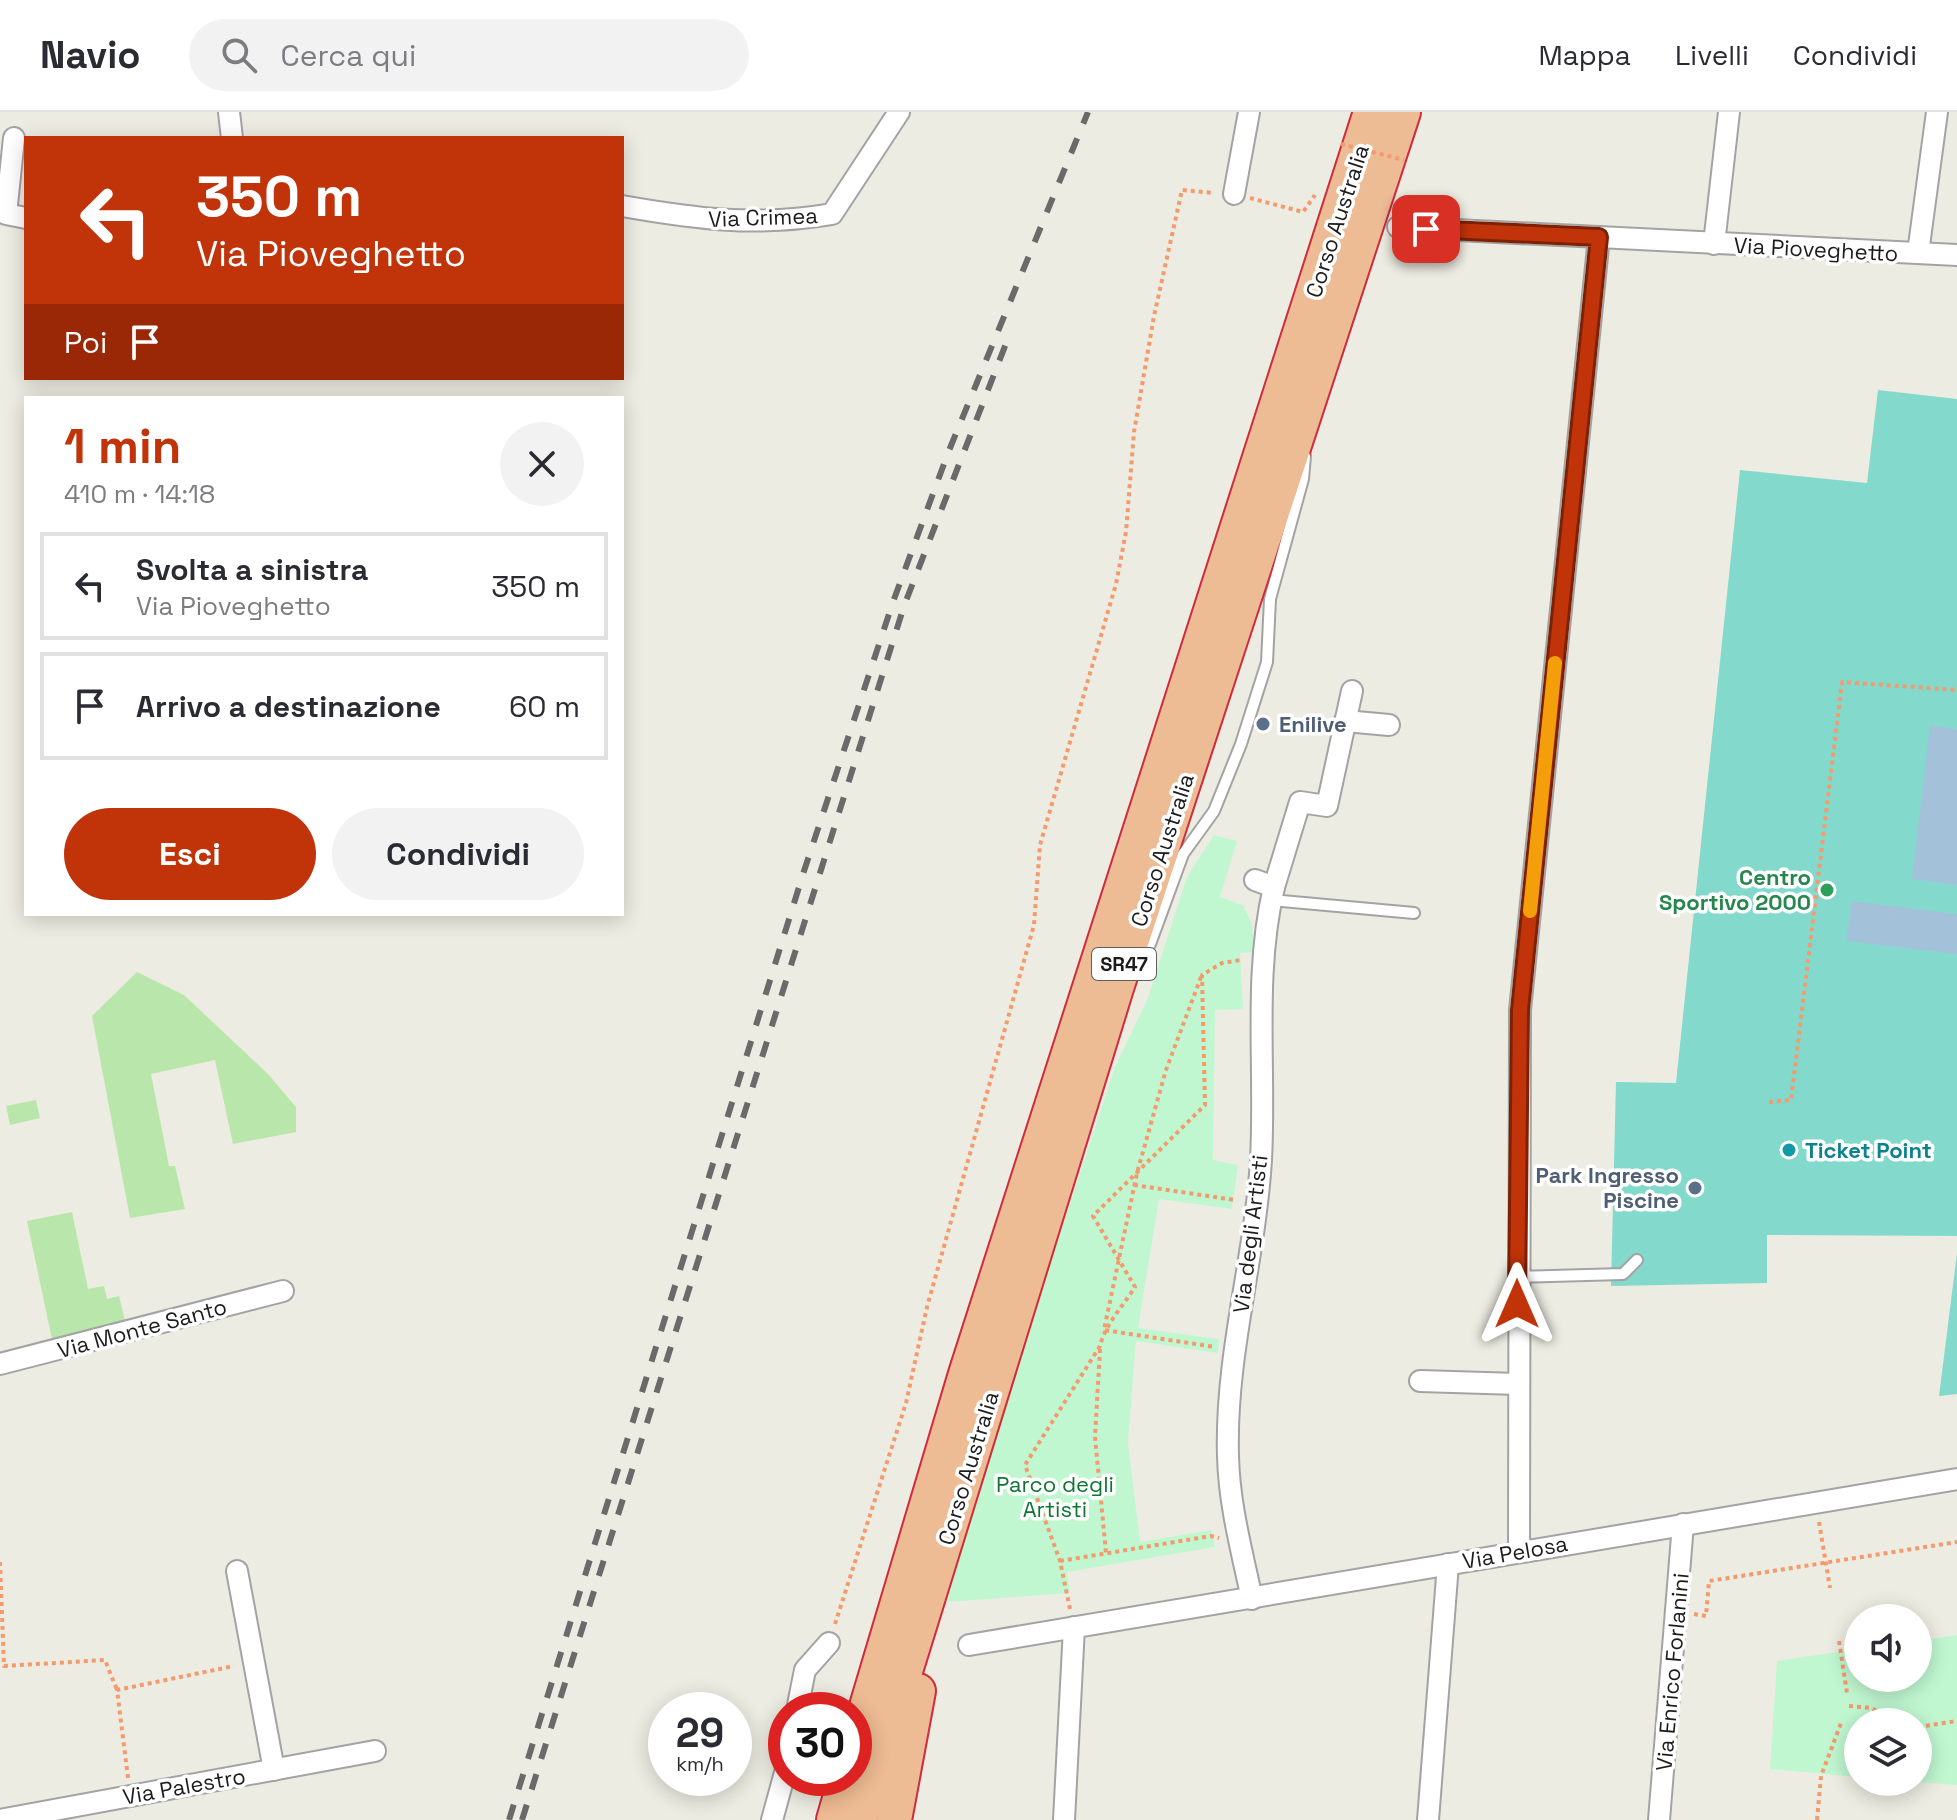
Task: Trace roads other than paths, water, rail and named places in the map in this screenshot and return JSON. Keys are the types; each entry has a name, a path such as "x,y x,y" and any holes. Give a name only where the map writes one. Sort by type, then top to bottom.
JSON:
{"highway":[{"name":"Corso Australia","path":"871,1692 966,1374 1371,112"},
{"name":"Corso Australia","path":"859,1820 1116,988 1403,112"},
{"path":"894,1820 944,1547"},
{"path":"834,1820 841,1796"}],"street":[{"path":"229,112 232,136"},
{"name":"Via Crimea","path":"624,206 708,221 796,220 832,214 899,112"},
{"path":"1234,194 1249,112"},
{"name":"Via Pioveghetto","path":"1714,244 1729,112"},
{"name":"Via Pioveghetto","path":"1918,253 1937,112"},
{"path":"13,138 6,214 24,218"},
{"name":"Via Pioveghetto","path":"1398,227 1957,255"},
{"path":"1519,1551 1517,1277 1520,1010 1599,237"},
{"path":"1352,691 1345,721 1389,725"},
{"name":"Via degli Artisti","path":"1252,1599 1230,1497 1228,1454 1235,1350 1258,1203 1264,1087 1262,960 1267,889 1300,802 1327,806 1345,721"},
{"name":"Via Monte Santo","path":"0,1364 283,1291"},
{"path":"1420,1381 1518,1384"},
{"name":"Via Pelosa","path":"969,1645 1957,1479"},
{"name":"Via Enrico Forlanini","path":"1659,1820 1683,1524"},
{"path":"1428,1820 1448,1564"},
{"name":"Via Palestro","path":"237,1571 274,1770"},
{"path":"1064,1820 1074,1627"},
{"path":"801,1692 805,1670 829,1643"},
{"name":"Via Palestro","path":"0,1820 375,1751"},
{"path":"772,1820 779,1796"}],"lane":[{"path":"1267,889 1414,913"},
{"path":"1517,1277 1623,1274 1637,1260"}],"railway":[{"path":"509,1820 804,871 893,602 948,453 1088,112"},
{"path":"522,1820 904,606 1007,341"}],"place":[{"name":"Enilive","path":"1263,724"},
{"name":"Centro Sportivo 2000","path":"1827,890"},
{"name":"Ticket Point","path":"1789,1150"},
{"name":"Park Ingresso Piscine","path":"1695,1188"}],"park label":[{"name":"Parco degli Artisti","path":"1055,1496"}]}
